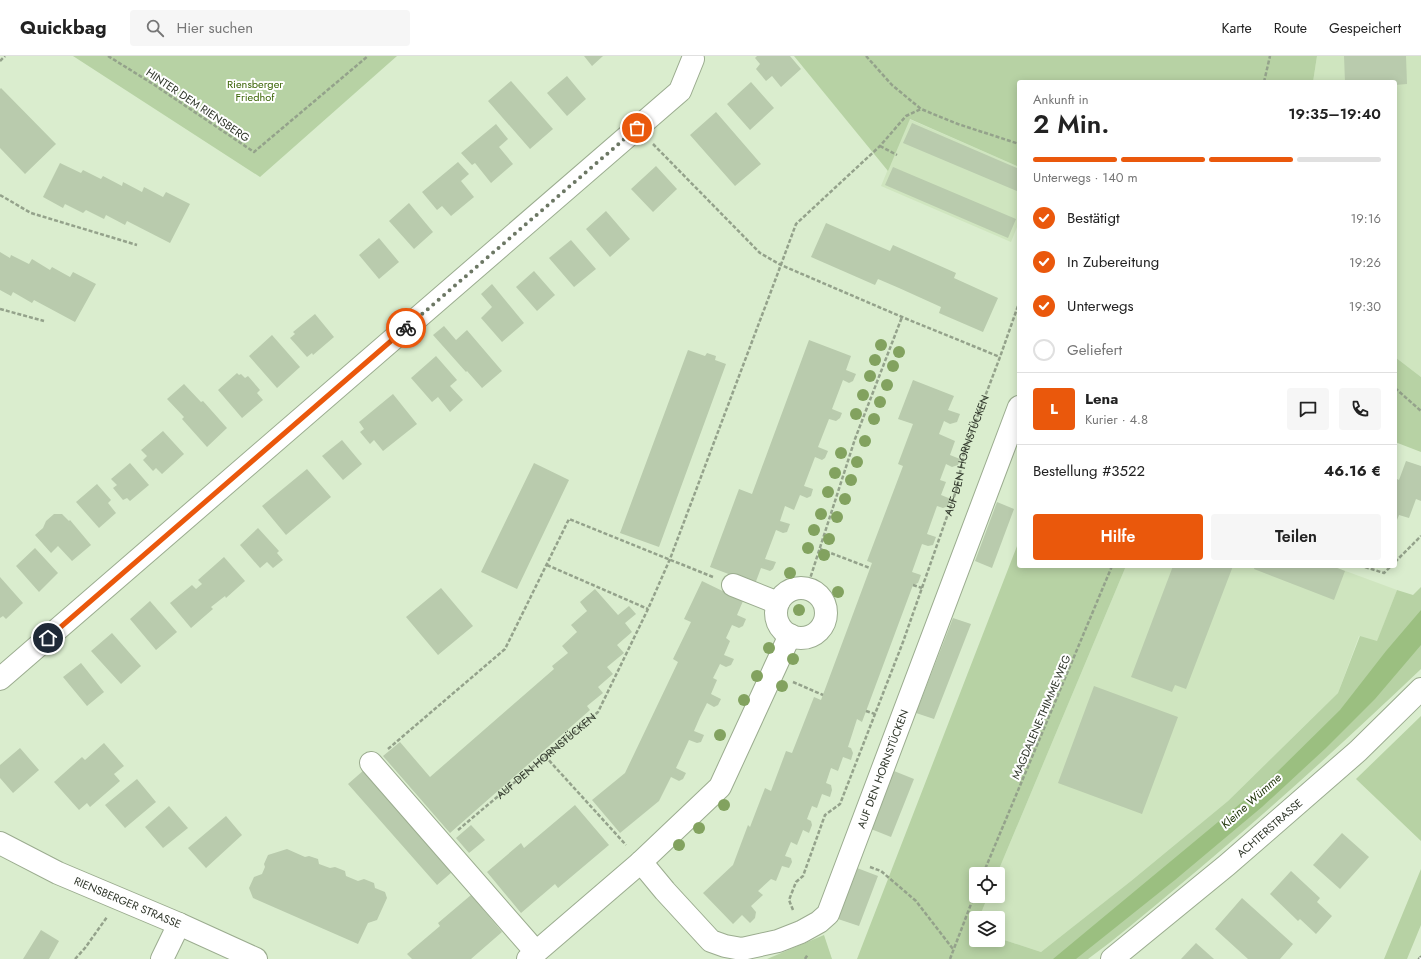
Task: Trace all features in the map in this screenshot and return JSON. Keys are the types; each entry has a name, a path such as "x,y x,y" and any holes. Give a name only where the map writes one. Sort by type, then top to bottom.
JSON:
{"street":[{"path":"0,680 680,90 693,59"},
{"name":"AUF DEN HORNSTÜCKEN","path":"641,862 665,891 711,940 726,946 742,949 778,941 801,932 819,922 828,914 1017,412"},
{"path":"733,586 778,603"},
{"path":"807,588 815,591 821,597 826,609 825,622 821,629 814,634 806,638 798,638 784,631 779,625 776,610 778,603 790,590 807,588"},
{"path":"371,763 443,844 532,955 641,862 720,787 790,635"},
{"name":"ACHTERSTRASSE","path":"1112,959 1227,865 1346,761 1421,689"},
{"name":"RIENSBERGER STRASSE","path":"0,843 58,873 120,898 256,959"},
{"path":"162,959 179,924"}],"path":[{"path":"0,61 5,56"},
{"name":"HINTER DEM RIENSBERG","path":"108,56 153,84 254,152 368,56"},
{"path":"866,56 892,85 921,109 958,124 1017,143"},
{"path":"1264,80 1270,56"},
{"name":"AUF DEN HORNSTÜCKEN","path":"443,844 598,712 648,609 670,559 796,224 880,146 906,116 921,109"},
{"path":"637,128 760,253 781,265 1000,358"},
{"path":"880,146 898,155"},
{"path":"0,195 30,213 137,245"},
{"path":"0,309 44,321"},
{"name":"AUF DEN HORNSTÜCKEN","path":"789,900 796,882 803,876 825,815 840,804 903,642 957,488 964,452 1017,309"},
{"path":"807,588 855,439 902,317"},
{"path":"1397,390 1421,412"},
{"path":"371,763 505,649 548,565 569,519 733,586"},
{"path":"1397,560 1421,536"},
{"path":"820,549 870,568"},
{"path":"548,565 648,609"},
{"name":"MAGDALENE-THIMME-WEG","path":"986,867 1111,568"},
{"path":"1369,568 1384,573 1389,568"},
{"path":"913,585 922,588"},
{"path":"816,692 823,695"},
{"path":"866,711 875,714"},
{"path":"545,756 641,862"},
{"path":"848,859 881,871 916,901 953,949"},
{"path":"75,959 86,948 120,898"},
{"path":"950,959 971,903"}],"shaded area":[{"path":"1317,56 1421,56 1421,377 1397,359 1397,80 1313,80"},
{"path":"909,119 1017,166 1017,227 1011,242 881,186"},
{"path":"1125,568 1337,568 1397,590 1377,642 1359,636 1338,693 1228,801 1131,881 1041,952 1005,940 1005,911 982,911 985,903 1005,903 1005,867 1000,867"}],"green space":[{"name":"Riensberger Friedhof","path":"73,56 397,56 260,177"},
{"path":"794,56 1317,56 1313,80 1017,80 1017,166 910,119 888,171"},
{"path":"1397,359 1421,377 1421,452 1397,443"},
{"path":"1017,546 1017,568 1125,568 1000,867 969,867 969,903 985,903 982,911 969,911 969,947 1005,947 1005,940 1041,952 1131,881 1228,801 1338,693 1360,636 1377,641 1397,590 1413,595 1421,587 1421,669 1330,754 1207,863 1088,959 857,959"},
{"path":"1421,716 1421,841 1356,779"},
{"path":"1421,869 1421,925 1407,959 1384,959"},
{"path":"824,935 832,959 767,959"}],"water":[{"name":"Kleine Wümme","path":"1421,610 1421,645 1375,699 1326,748 1262,807 1175,880 1076,959 1053,959 1271,778 1340,710 1386,651"}],"building":[{"path":"584,56 603,56 592,66"},
{"path":"757,56 790,56 801,69 781,87 772,76 766,81 756,69 760,64 755,58"},
{"path":"1344,56 1406,56 1407,84 1397,85 1397,80 1345,80"},
{"path":"567,76 586,99 567,116 547,93"},
{"path":"511,81 553,129 530,149 488,101"},
{"path":"751,82 774,108 750,130 727,104"},
{"path":"1,88 56,144 25,174 0,148"},
{"path":"716,112 761,164 735,186 690,135"},
{"path":"912,123 1017,168 1017,191 903,143"},
{"path":"496,124 508,139 499,147 513,164 491,183 475,163 472,165 461,153"},
{"path":"458,162 469,174 461,181 474,197 451,216 442,206 437,210 422,192"},
{"path":"60,163 81,173 83,170 101,179 103,176 122,186 123,182 142,192 144,187 163,197 166,192 190,204 170,243 127,221 125,225 106,215 104,219 86,210 83,213 65,204 63,208 43,197"},
{"path":"656,166 677,189 653,212 631,189"},
{"path":"893,167 1016,219 1008,238 885,185"},
{"path":"409,203 433,232 414,249 389,221"},
{"path":"606,211 630,239 610,257 586,229"},
{"path":"826,223 890,251 893,245 956,273 954,278 998,298 983,332 939,313 941,307 899,288 878,279 875,285 811,257"},
{"path":"379,238 399,262 379,279 359,255"},
{"path":"571,240 596,269 574,287 549,258"},
{"path":"0,252 10,258 11,255 29,264 32,259 50,270 52,267 70,277 73,272 96,284 75,322 34,300 32,303 13,292 11,296 0,290"},
{"path":"534,271 555,295 537,311 516,287"},
{"path":"492,284 524,323 502,342 481,318 492,307 481,294"},
{"path":"315,314 334,337 313,355 312,353 307,357 290,338 295,334 293,332"},
{"path":"444,326 456,340 467,330 502,371 482,388 433,335"},
{"path":"272,335 300,367 277,388 249,356"},
{"path":"809,340 851,356 846,370 856,374 853,381 849,383 843,380 832,409 842,413 840,418 836,421 829,419 818,447 828,451 825,458 822,460 815,457 804,486 813,489 811,496 807,498 800,495 794,510 785,506 780,521 790,524 787,532 783,533 776,530 765,559 776,562 773,569 770,571 761,568 755,584 710,567 739,489 752,494"},
{"path":"688,350 705,356 707,353 716,356 715,360 726,364 659,547 620,533"},
{"path":"436,356 457,380 450,386 463,400 450,412 438,397 432,402 411,378"},
{"path":"237,373 239,375 241,374 245,378 248,376 260,390 257,393 263,400 242,418 218,390"},
{"path":"913,380 954,396 948,410 960,414 957,422 950,424 944,421 939,434 955,441 950,455 960,459 958,465 952,467 946,464 940,480 946,482 941,495 951,499 948,506 943,508 937,506 927,534 936,537 933,545 928,546 922,544 912,572 921,575 918,583 913,585 862,722 857,719 848,747 851,748 853,753 851,760 843,757 838,771 831,768 826,783 831,785 832,790 830,797 822,794 817,808 812,806 807,819 811,821 812,825 809,833 803,830 797,845 791,842 785,856 791,858 792,862 789,868 782,866 776,881 771,879 758,891 763,895 751,906 756,912 755,918 750,923 742,915 733,924 703,893 733,865 748,825 750,827 765,788 771,791 786,751 792,753 814,697 821,700 872,563 867,561 903,466 898,464 913,424 898,419"},
{"path":"184,384 201,402 203,401 227,428 207,447 182,419 184,417 167,399"},
{"path":"393,394 417,424 383,451 374,440 370,444 360,432 364,429 359,422"},
{"path":"163,431 184,454 162,474 156,468 153,471 143,460 147,456 141,450"},
{"path":"342,440 362,464 343,480 322,456"},
{"path":"1406,461 1421,466 1421,501 1416,499 1409,518 1399,515 1397,520 1397,479 1399,480"},
{"path":"130,463 149,485 130,501 127,498 123,500 113,488 117,485 111,479"},
{"path":"534,463 569,480 517,589 481,572"},
{"path":"307,469 331,497 286,535 262,506"},
{"path":"97,484 111,500 108,503 116,513 99,528 76,502"},
{"path":"997,502 1014,509 992,568 975,561"},
{"path":"54,514 62,514 69,521 70,520 91,545 72,561 58,546 51,553 35,535 43,528 46,521"},
{"path":"258,528 279,551 277,553 283,560 273,568 267,562 260,568 240,545"},
{"path":"35,548 58,573 39,592 16,566"},
{"path":"224,557 245,581 226,598 225,596 211,607 213,609 191,628 170,603 192,585 196,589 202,584 198,580"},
{"path":"1172,568 1232,568 1186,689 1175,685 1172,692 1131,677"},
{"path":"1337,568 1345,571 1334,600 1254,569"},
{"path":"0,577 23,603 6,619 3,616 0,618"},
{"path":"702,581 743,601 737,615 746,619 743,626 739,628 732,625 726,638 730,641 724,655 734,659 731,665 726,667 720,664 713,678 717,680 711,694 721,699 718,705 714,707 707,703 700,717 694,731 704,735 701,742 697,743 689,740 676,768 686,773 683,779 679,781 671,777 659,801 620,833 592,800 625,773 678,662 673,659 691,622 684,619"},
{"path":"441,588 473,626 438,655 406,617"},
{"path":"595,589 618,615 629,606 636,614 625,623 632,632 617,645 624,653 607,667 613,674 598,687 603,693 587,706 590,710 450,833 383,756 400,742 430,777 554,669 552,666 568,653 562,646 577,632 571,625 587,611 580,602"},
{"path":"150,601 177,632 156,650 130,619"},
{"path":"953,618 971,624 934,719 916,713"},
{"path":"112,633 141,666 121,684 91,651"},
{"path":"81,663 104,692 87,706 63,677"},
{"path":"1094,686 1178,717 1142,814 1058,783"},
{"path":"104,743 124,766 114,774 120,781 90,807 87,803 79,810 54,782 82,757 85,760"},
{"path":"20,748 39,770 13,793 0,778 0,765"},
{"path":"364,770 452,872 437,885 348,784"},
{"path":"894,771 914,779 891,837 871,829"},
{"path":"137,779 156,802 125,828 105,805"},
{"path":"575,805 609,845 558,888 555,884 521,913 487,872 521,843 524,848"},
{"path":"169,806 188,828 163,848 145,827"},
{"path":"226,816 242,835 206,868 188,848"},
{"path":"471,825 485,840 469,853 456,838"},
{"path":"1342,833 1369,857 1340,889 1313,865"},
{"path":"287,849 305,857 309,856 318,859 319,864 330,868 335,867 345,871 346,876 358,881 364,879 374,883 375,888 385,892 387,898 377,920 368,923 358,944 253,898 249,888 254,877 262,874 268,855"},
{"path":"857,868 878,876 859,926 838,919"},
{"path":"1291,871 1320,898 1317,902 1332,916 1316,934 1300,919 1298,921 1270,894"},
{"path":"471,895 502,932 471,959 412,959 407,954 440,926 438,923"},
{"path":"1242,898 1293,944 1280,959 1248,959 1215,929"},
{"path":"41,930 59,941 49,959 23,959"},
{"path":"1196,943 1214,959 1181,959"}],"way so far":[{"path":"406,328 637,128"}],"route":[{"path":"48,638 406,328"}]}
